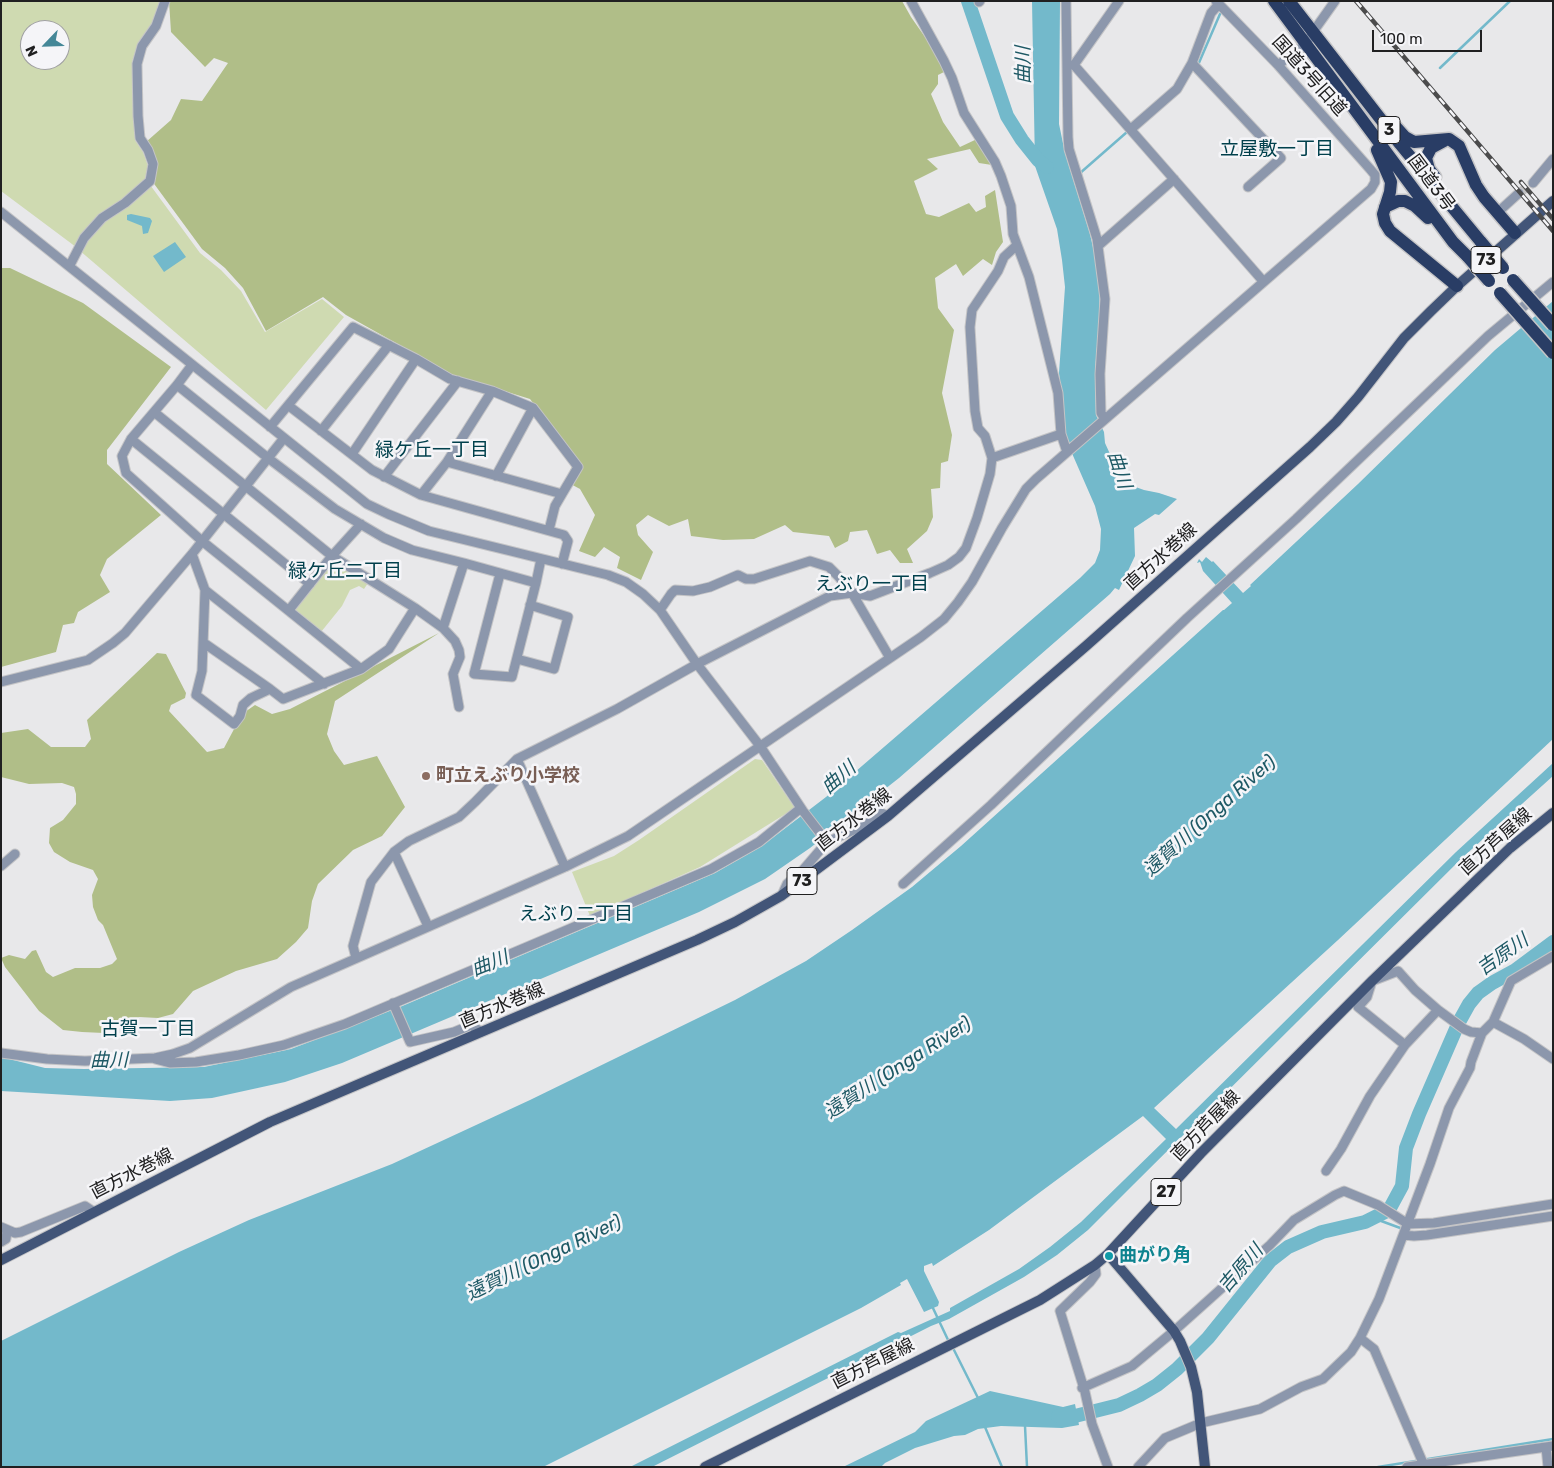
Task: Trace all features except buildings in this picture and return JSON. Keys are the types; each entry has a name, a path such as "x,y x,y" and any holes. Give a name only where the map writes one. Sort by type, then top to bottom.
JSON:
{"highway":[{"name":"国道3号","path":"1274,1 1453,242 1553,353"},
{"name":"国道3号","path":"1288,1 1400,144 1553,326"},
{"path":"1349,78 1405,138 1414,142 1449,139 1459,146 1476,185 1515,234"},
{"path":"1362,121 1387,170 1391,182 1383,214 1385,223 1390,231 1457,286"},
{"path":"1446,140 1431,148 1426,158 1429,169 1468,226"},
{"path":"1385,207 1398,201 1405,201 1414,206 1453,242"}],"main road":[{"name":"直方水巻線","path":"1,1260 270,1122 697,940 782,896 888,816 1086,646 1310,447 1358,397 1404,338 1457,286 1553,201"},
{"name":"直方芦屋線","path":"705,1467 1040,1300 1095,1265 1108,1254 1202,1153 1372,981 1510,848 1553,813"},
{"path":"1108,1254 1180,1340 1191,1367 1197,1392 1205,1467"}],"street":[{"path":"70,265 84,238 102,218 150,181 153,164 148,150 140,138 138,64 142,46 156,26 166,1"},
{"path":"911,1 944,61 964,113 995,162 1011,206 1013,234 1029,277 1058,393 1061,434 1068,451"},
{"path":"1066,1 1067,127 1069,149 1099,245 1106,299 1100,374 1101,413 1104,420"},
{"path":"1,1053 56,1060 85,1061 155,1058 190,1048 291,987 565,867 628,836 890,658 944,619 972,582 1026,489 1263,281 1074,65 1119,1"},
{"path":"1278,65 1306,44 1335,1"},
{"path":"1131,129 1177,89 1192,63 1217,2"},
{"name":"国道3号旧道","path":"1217,2 1278,65 1375,175 1375,182 1371,189 1263,281"},
{"path":"1192,63 1281,158 1248,187"},
{"path":"1532,183 1553,159"},
{"path":"1099,245 1174,179"},
{"path":"1497,213 1519,193"},
{"path":"1,212 70,265 367,504 429,531 608,575 626,582 643,594 660,610 697,664 760,746 802,809 827,842"},
{"path":"356,958 353,946 372,882 394,852 409,841 458,817 489,789 517,759 617,709 697,664 830,596 852,593 870,596 930,573 959,557 966,548 977,518 990,474 992,458 986,436 978,428 975,411 970,327 972,310 998,271 1004,257 1017,245"},
{"path":"903,884 991,806 1180,624 1296,519 1488,336 1553,282"},
{"path":"270,427 353,327 416,359 450,379 492,391 533,408 578,467 555,506 550,530"},
{"path":"322,431 389,345"},
{"path":"352,454 416,359"},
{"path":"192,365 177,386 132,439 122,456 126,473 202,541 361,669"},
{"path":"384,477 458,381"},
{"path":"177,386 335,509 384,538 412,550 536,583"},
{"path":"421,495 447,462 492,391"},
{"path":"288,406 372,470 421,495 440,502 564,535 568,541 562,564"},
{"path":"496,476 533,408"},
{"path":"154,412 332,556 415,608 443,628 455,641 459,650 460,657 453,674 459,707"},
{"path":"992,458 1061,434"},
{"path":"1,682 88,660 102,652 124,633 192,554 284,438"},
{"path":"132,439 310,584"},
{"path":"447,462 562,494"},
{"path":"289,610 332,556 361,524"},
{"path":"192,554 205,590 202,672 196,695 234,724 240,716 243,705 251,698 270,689"},
{"path":"500,574 474,674 512,677 541,559"},
{"path":"660,610 675,590 694,590 710,587 738,575 754,580 810,561 829,567 852,593 890,658"},
{"path":"443,628 464,563"},
{"path":"205,590 324,684"},
{"path":"516,659 554,669 568,617 530,606"},
{"path":"204,643 283,699 361,669 390,650 415,608"},
{"path":"517,759 565,867"},
{"path":"155,1058 170,1063 196,1062 284,1045 345,1024 711,869 760,842 802,809"},
{"path":"782,896 786,884 803,870 827,842 867,824 881,813 888,816"},
{"path":"394,852 428,926"},
{"path":"1,866 15,854"},
{"path":"1138,1467 1165,1438 1201,1423 1260,1409 1301,1387 1323,1379 1351,1352 1379,1299 1448,1108 1470,1068 1482,1033 1493,1022 1511,981 1553,956"},
{"path":"1405,1045 1358,1007 1367,997 1372,981 1398,971 1415,990 1455,1024 1464,1029 1482,1033"},
{"path":"393,1003 410,1042 454,1032 471,1025 481,1032"},
{"path":"1326,1172 1370,1096 1405,1045 1438,1010"},
{"path":"1493,1022 1524,1039 1553,1059"},
{"path":"1084,1390 1132,1366 1270,1245 1294,1220 1344,1191 1378,1205 1407,1223 1434,1223 1553,1204"},
{"path":"4,1229 15,1233 21,1232 84,1206 94,1212"},
{"path":"1404,1234 1414,1236 1427,1235 1553,1216"},
{"path":"1,1242 6,1239 4,1229"},
{"path":"1095,1265 1096,1274 1090,1282 1060,1311 1084,1390 1092,1424 1108,1467"},
{"path":"1360,1338 1374,1349 1422,1463"},
{"path":"1407,1467 1422,1463 1549,1447 1548,1467"}],"green space":[{"path":"1,1 161,1 152,23 138,43 132,62 135,140 143,152 148,166 145,178 200,253 221,270 241,291 265,332 322,299 344,317 266,410 72,244 1,191"},
{"path":"169,1 902,1 946,71 938,75 938,84 931,94 943,122 960,147 977,139 992,165 979,163 970,149 927,159 938,169 914,181 926,214 939,217 969,203 976,212 986,207 985,196 995,190 1003,242 996,252 992,265 983,259 963,276 956,264 935,278 938,308 954,330 942,393 952,435 948,461 941,463 940,488 931,489 933,517 927,531 907,549 913,563 900,563 890,550 877,554 867,530 850,532 848,541 835,548 829,536 793,532 785,525 754,539 723,540 691,536 688,519 669,526 648,515 636,525 638,535 653,552 641,580 617,568 620,557 604,547 595,557 579,551 595,515 580,489 565,481 576,458 530,399 453,375 346,315 323,297 266,331 243,288 225,268 202,249 152,181 146,142 171,120 181,99 202,101 228,63 214,58 205,67 171,32"},
{"path":"1,268 10,268 83,303 171,367 107,450 107,464 161,515 107,559 100,575 110,592 78,612 74,623 63,625 56,652 1,667"},
{"path":"337,563 368,583 364,589 359,586 350,590 342,606 321,632 295,612 295,609 331,564"},
{"path":"439,633 335,701 327,734 334,751 344,765 377,756 405,807 382,836 353,850 318,884 312,901 308,928 296,942 277,959 236,971 193,991 173,1014 158,1018 139,1017 104,1033 63,1030 39,1011 5,967 1,958 9,955 25,959 32,951 36,950 46,972 53,977 75,968 100,968 112,964 117,959 103,925 98,920 93,907 92,895 98,879 93,870 70,862 54,852 49,843 50,828 63,820 76,804 74,787 62,783 29,784 1,777 1,733 28,729 51,747 85,747 91,739 87,720 157,653 166,654 186,693 185,698 171,705 169,711 207,752 224,748 242,714 255,705 272,714 290,709"},
{"path":"755,759 762,760 795,808 700,867 590,916 572,872 614,856"}],"water":[{"path":"1032,1 1060,1 1059,124 1065,153 1090,234 1100,279 1095,371 1096,415 1104,432 1105,443 1115,465 1130,485 1177,499 1159,515 1155,514 1134,528 1135,556 1119,590 1115,588 899,778 810,848 765,879 699,912 342,1063 285,1082 212,1098 170,1101 1,1091 1,1057 45,1068 204,1067 291,1049 400,1007 715,873 762,846 826,797 1095,563 1100,550 1101,529 1095,506 1064,435 1065,421 1059,373 1065,287 1057,229 1035,166"},
{"path":"131,214 150,218 152,221 148,233 143,234 142,226 127,220 127,215"},
{"path":"175,242 186,257 164,272 153,256"},
{"name":"遠賀川 (Onga River)","path":"1553,301 1553,739 1338,940 1154,1108 1176,1129 1456,852 1553,763 1553,776 1462,858 1088,1230 1057,1255 1024,1277 949,1319 931,1326 652,1467 630,1467 898,1332 901,1333 950,1311 950,1308 1019,1269 1081,1222 1166,1139 1143,1116 989,1230 933,1266 932,1263 924,1266 924,1271 939,1302 938,1306 924,1312 907,1279 900,1283 901,1285 861,1308 543,1467 1,1467 1,1341 179,1252 249,1220 392,1164 530,1100 735,1000 806,961 912,887 961,846 1232,603 1203,571 1200,562 1197,563 1199,559 1202,562 1206,557 1213,561 1243,593 1495,350"},
{"path":"990,1391 1063,1407 1075,1404 1079,1425 1062,1428 1001,1426 978,1429 965,1435 954,1436 915,1448 885,1463 881,1467 843,1467 915,1432 926,1421"}],"waterway":[{"path":"968,1 1007,116 1022,140 1038,160 1047,167"},
{"path":"1440,68 1510,1"},
{"path":"1198,65 1220,14"},
{"path":"1079,174 1127,132"},
{"name":"吉原川","path":"1058,1416 1075,1416 1119,1405 1157,1385 1177,1369 1208,1338 1270,1261 1288,1247 1322,1232 1365,1222 1389,1210 1402,1186 1406,1148 1419,1114 1459,1022 1469,1004 1478,993 1514,971 1553,942"},
{"path":"1373,1218 1403,1229"},
{"path":"932,1306 949,1342"},
{"path":"952,1346 979,1400"},
{"path":"1025,1426 1027,1467"},
{"path":"985,1427 1002,1467"},
{"path":"1378,1467 1553,1439"}],"tunnel":[{"path":"1519,193 1533,183"}],"railway":[{"path":"1356,1 1553,231"},
{"path":"1521,182 1553,219"}],"place":[{"name":"町立えぶり小学校","path":"426,776"},
{"name":"曲がり角","path":"1109,1256"}],"district":[{"name":"立屋敷一丁目","path":"1277,150"},
{"name":"緑ケ丘一丁目","path":"432,451"},
{"name":"緑ケ丘二丁目","path":"345,572"},
{"name":"えぶり一丁目","path":"872,585"},
{"name":"えぶり二丁目","path":"576,915"},
{"name":"古賀一丁目","path":"148,1030"}],"water label":[{"name":"曲川","path":"1024,65"},
{"name":"曲川","path":"1119,470"},
{"name":"曲川","path":"839,778"},
{"name":"曲川","path":"490,964"},
{"name":"曲川","path":"109,1061"}]}
